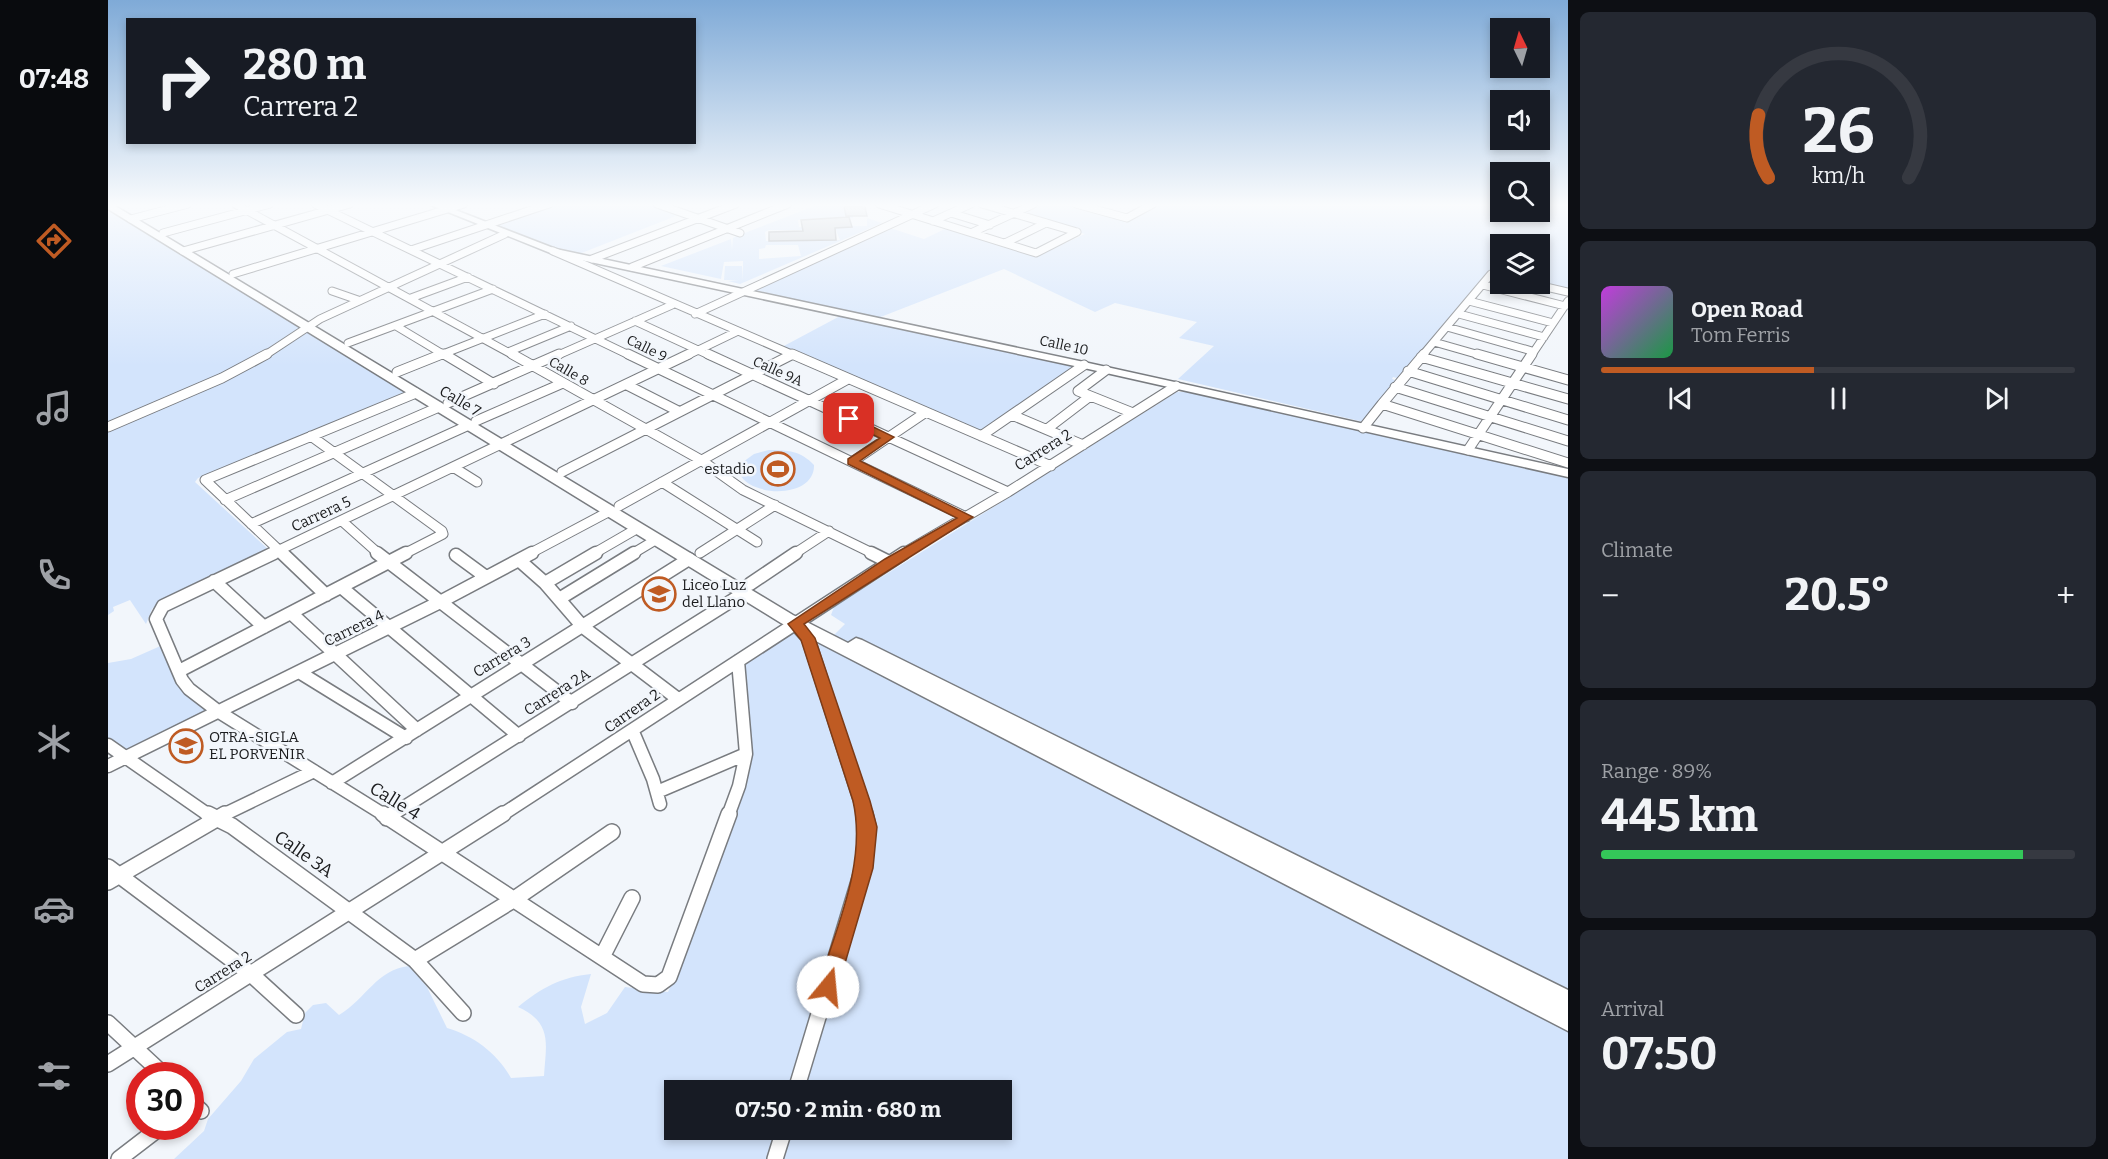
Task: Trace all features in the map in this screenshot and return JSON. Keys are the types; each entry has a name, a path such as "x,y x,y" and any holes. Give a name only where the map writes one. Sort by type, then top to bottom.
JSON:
{"main road":[{"name":"Calle 7","path":"201,258 397,372 473,423 800,620"},
{"name":"Calle 7","path":"202,258 233,274 416,393 444,405"},
{"name":"Calle 10","path":"588,258 1084,365 1568,473"},
{"name":"Calle 7","path":"504,442 562,472 615,508 638,528 694,556"},
{"path":"800,620 1568,1002"},
{"path":"800,620 1568,1020"}],"street":[{"path":"233,274 285,258"},
{"name":"Calle 8","path":"337,258 701,460 743,490 890,562"},
{"name":"Calle 9","path":"429,258 966,517"},
{"path":"108,426 222,378 264,356 311,324 388,285 451,258"},
{"name":"Calle 10","path":"569,258 672,305 1051,466"},
{"path":"632,267 654,258"},
{"path":"695,314 816,258"},
{"path":"1364,428 1408,371 1490,275"},
{"path":"411,298 468,277"},
{"path":"1468,450 1566,303 1483,285"},
{"path":"1550,288 1568,292"},
{"path":"348,343 493,289"},
{"path":"332,291 358,300"},
{"path":"1470,299 1555,321"},
{"path":"225,500 672,305"},
{"path":"397,372 545,314"},
{"path":"1459,314 1544,337"},
{"name":"Calle 9A","path":"635,321 1008,492"},
{"path":"396,326 494,384"},
{"path":"508,352 571,326"},
{"path":"1447,327 1532,351"},
{"path":"593,400 736,332"},
{"path":"1434,342 1568,380"},
{"path":"562,472 791,355"},
{"path":"1421,357 1568,399"},
{"path":"981,436 1084,365"},
{"path":"1106,370 1079,389 1080,393 1133,413"},
{"path":"1408,371 1568,420"},
{"name":"Carrera 4","path":"108,766 520,561 848,379"},
{"path":"251,524 564,383"},
{"path":"627,385 678,411"},
{"name":"Carrera 2","path":"108,1064 633,732 678,699 890,562 1051,466 1176,386"},
{"path":"1395,387 1568,441"},
{"path":"326,595 206,483 207,478 416,393"},
{"path":"1047,429 1089,397"},
{"name":"Carrera 5","path":"157,613 163,606 214,581 593,400"},
{"path":"1382,404 1568,462"},
{"path":"852,462 926,412"},
{"path":"1012,415 1083,445"},
{"path":"179,671 439,538 442,531 311,436"},
{"path":"453,467 477,482"},
{"path":"662,482 757,542"},
{"name":"Carrera 3","path":"332,783 775,505"},
{"path":"342,521 388,563 438,603 572,703"},
{"path":"545,583 638,528"},
{"name":"Carrera 2A","path":"387,818 634,664 829,531"},
{"path":"559,599 657,539"},
{"path":"456,555 486,577"},
{"path":"520,561 545,583 583,627 678,699"},
{"path":"214,581 264,627"},
{"path":"341,588 519,736"},
{"name":"Calle 4","path":"157,613 156,619 189,688 219,712 442,851 643,984 655,986 663,984 669,977 730,811 746,754"},
{"path":"291,613 417,730"},
{"path":"799,1080 864,868 868,827 862,801 800,620"},
{"path":"633,732 659,798 746,754 738,661"},
{"path":"299,672 406,738"},
{"name":"Calle 3A","path":"108,745 215,819 232,826 351,911 415,960 463,1013"},
{"path":"296,1015 251,974 112,875 215,819 314,771"},
{"path":"415,960 513,900 612,832"},
{"path":"602,957 632,898"},
{"path":"108,1023 151,1062"},
{"path":"119,1159 144,1140"},
{"path":"775,1159 781,1140"}],"shaded area":[{"path":"108,258 186,258 407,394 198,478 195,482 269,550 159,602 152,609 146,624 130,600 113,607 114,611 108,615"},
{"path":"682,258 800,258 740,284 728,281 739,280 724,280 725,266 742,266 743,280 743,261 724,262 721,279 661,266"},
{"path":"821,258 1490,258 1490,272 1397,378 1393,377 1392,379 1395,380 1364,422 1178,379 1214,346 1179,338 1197,322 1115,303 1095,312 1004,269 878,318 754,290"},
{"path":"1550,258 1568,258 1568,290 1550,286"},
{"path":"842,315 1078,366 981,431 782,347"},
{"path":"1177,392 1192,392 1568,476 1568,1159 174,1159 194,1140 204,1140 208,1119 241,1081 254,1059 287,1032 301,1029 305,1013 313,1005 326,1003 339,1015 380,979 398,969 409,966 427,987 447,1028 475,1041 492,1053 511,1078 544,1076 546,1044 542,1027 529,1013 518,1007 543,989 570,978 591,974 581,1007 585,1024 607,1013 625,987 668,992 702,911 744,787 744,662 796,627 826,643 845,624 831,615 834,607"},
{"name":"estadio","path":"769,450 788,451 804,457 814,465 812,476 805,484 783,491 770,491 747,483 740,475 743,462 754,454"},
{"path":"165,644 177,685 210,712 128,753 108,738 108,663 131,659"}],"place":[{"name":"estadio","path":"778,469"},
{"name":"Liceo Luz del Llano","path":"659,594"},
{"name":"OTRA-SIGLA EL PORVENIR","path":"186,746"}],"route":[{"path":"828,987 864,868 868,827 862,801 808,638 795,624 890,562 966,517 852,462 888,437 849,419"}]}
